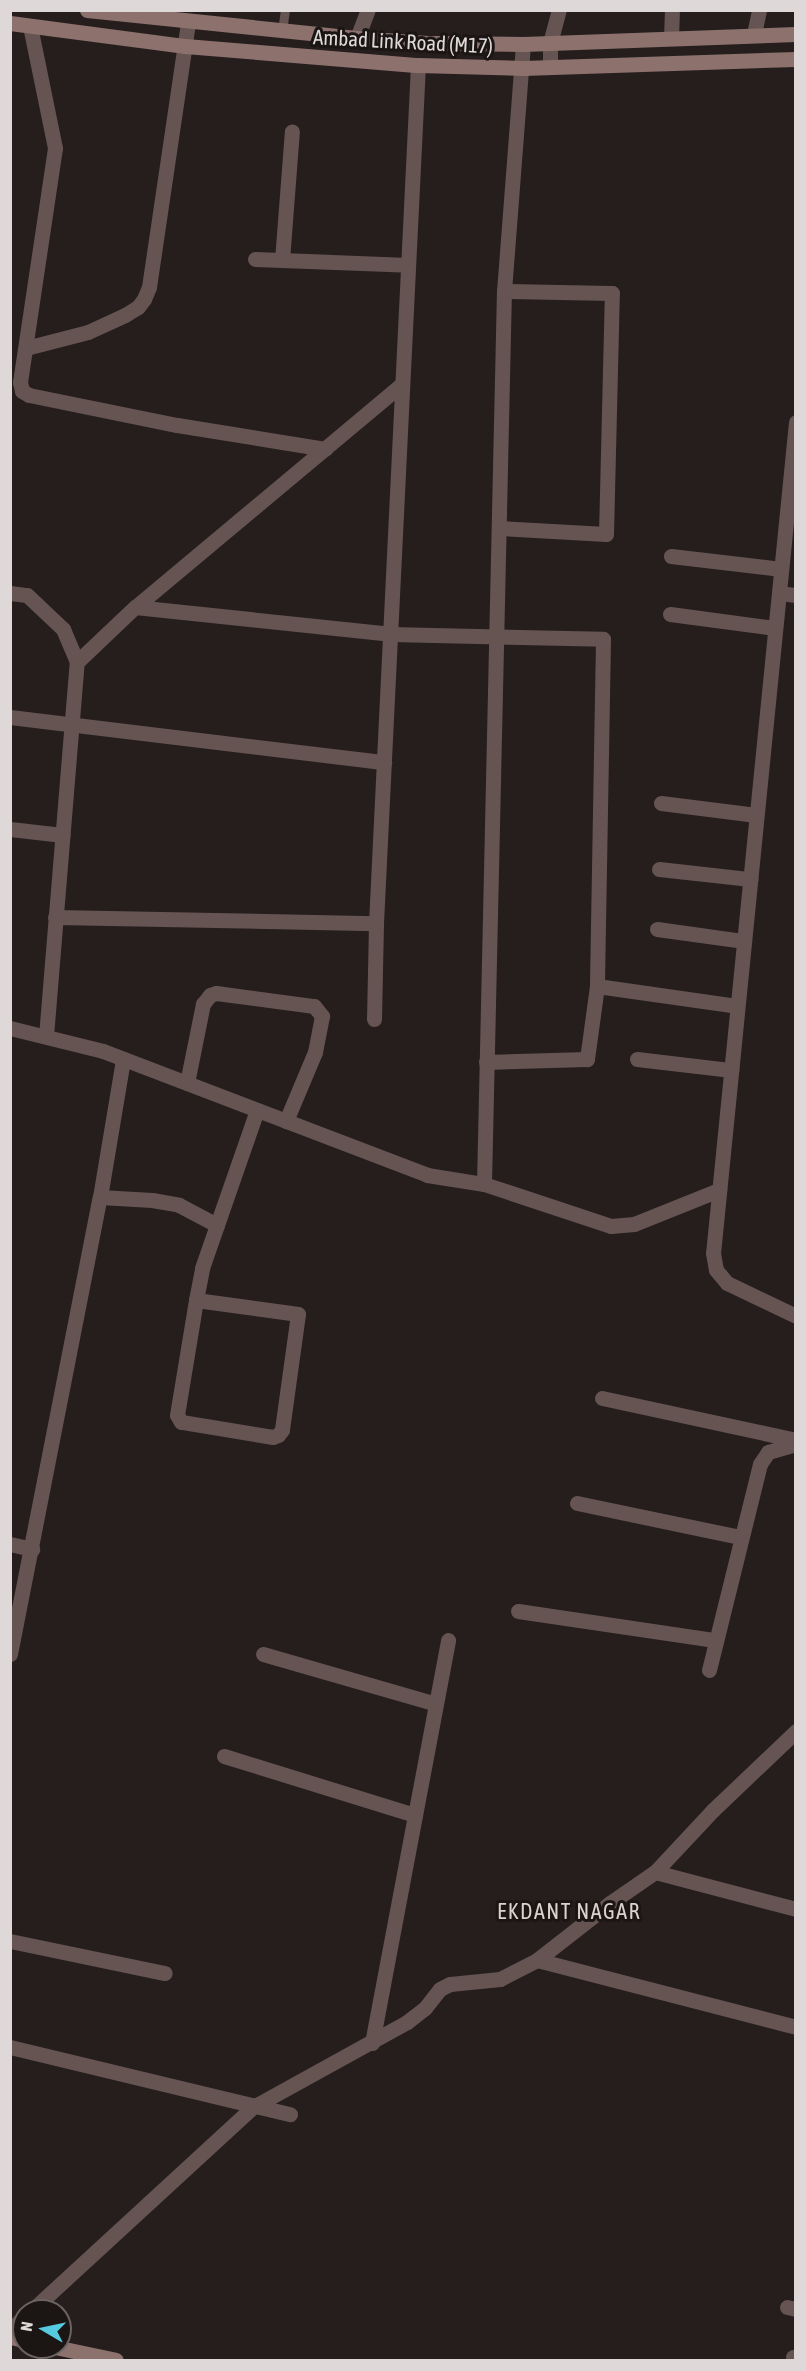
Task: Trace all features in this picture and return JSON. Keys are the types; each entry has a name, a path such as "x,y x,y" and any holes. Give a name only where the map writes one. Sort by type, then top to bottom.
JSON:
{"main road":[{"name":"Ambad Link Road (M17)","path":"87,10 357,38 523,44 795,34"},
{"name":"Ambad Link Road (M17)","path":"10,23 184,46 418,65 523,68 795,59"},
{"path":"72,2351 116,2361"}],"street":[{"path":"357,38 368,10"},
{"path":"550,67 550,43 559,10"},
{"path":"671,38 672,10"},
{"path":"754,34 759,10"},
{"path":"26,348 88,332 125,315 138,307 144,299 149,287 188,22"},
{"path":"30,26 56,148 20,382 22,391 29,395 177,425 325,449"},
{"path":"484,1184 504,291 523,68 523,44"},
{"path":"374,1019 376,923 418,65"},
{"path":"282,260 292,131"},
{"path":"255,259 408,265"},
{"path":"500,528 606,534 612,293 504,291"},
{"path":"77,662 135,607 402,384"},
{"path":"795,422 713,1253 716,1270 733,1287 795,1316"},
{"path":"671,556 781,569"},
{"path":"10,593 27,595 63,629 77,662 46,1036"},
{"path":"778,593 795,595"},
{"path":"135,607 390,634 603,639 597,986 587,1059 486,1062"},
{"path":"670,614 775,628"},
{"path":"10,717 384,762"},
{"path":"661,803 756,815"},
{"path":"10,829 63,835"},
{"path":"659,869 750,879"},
{"path":"56,917 376,923"},
{"path":"657,929 744,941"},
{"path":"597,986 737,1006"},
{"path":"187,1083 203,1004 210,995 216,993 315,1006 322,1016 315,1052 286,1121"},
{"path":"10,1028 46,1036 123,1059 427,1175 484,1184 601,1223 623,1226 719,1190"},
{"path":"10,1654 100,1197 123,1059"},
{"path":"637,1059 731,1070"},
{"path":"196,1300 298,1314 282,1430 278,1435 273,1437 181,1422 178,1419 196,1300 202,1268 257,1110"},
{"path":"100,1197 152,1200 179,1205 217,1225"},
{"path":"602,1398 795,1442"},
{"path":"709,1670 740,1537 763,1457 768,1452 795,1442"},
{"path":"577,1503 740,1537"},
{"path":"10,1544 32,1549"},
{"path":"518,1611 716,1640"},
{"path":"372,2043 448,1640"},
{"path":"263,1654 436,1704"},
{"path":"44,2299 254,2107 417,2016 440,1989 450,1984 500,1978 537,1960 610,1903 655,1872 713,1810 795,1731"},
{"path":"224,1756 415,1815"},
{"path":"655,1872 795,1909"},
{"path":"10,1941 165,1973"},
{"path":"537,1960 795,2026"},
{"path":"10,2048 290,2114"}],"lane":[{"path":"282,31 285,10"}],"district":[{"name":"EKDANT NAGAR","path":"569,1912"}]}
